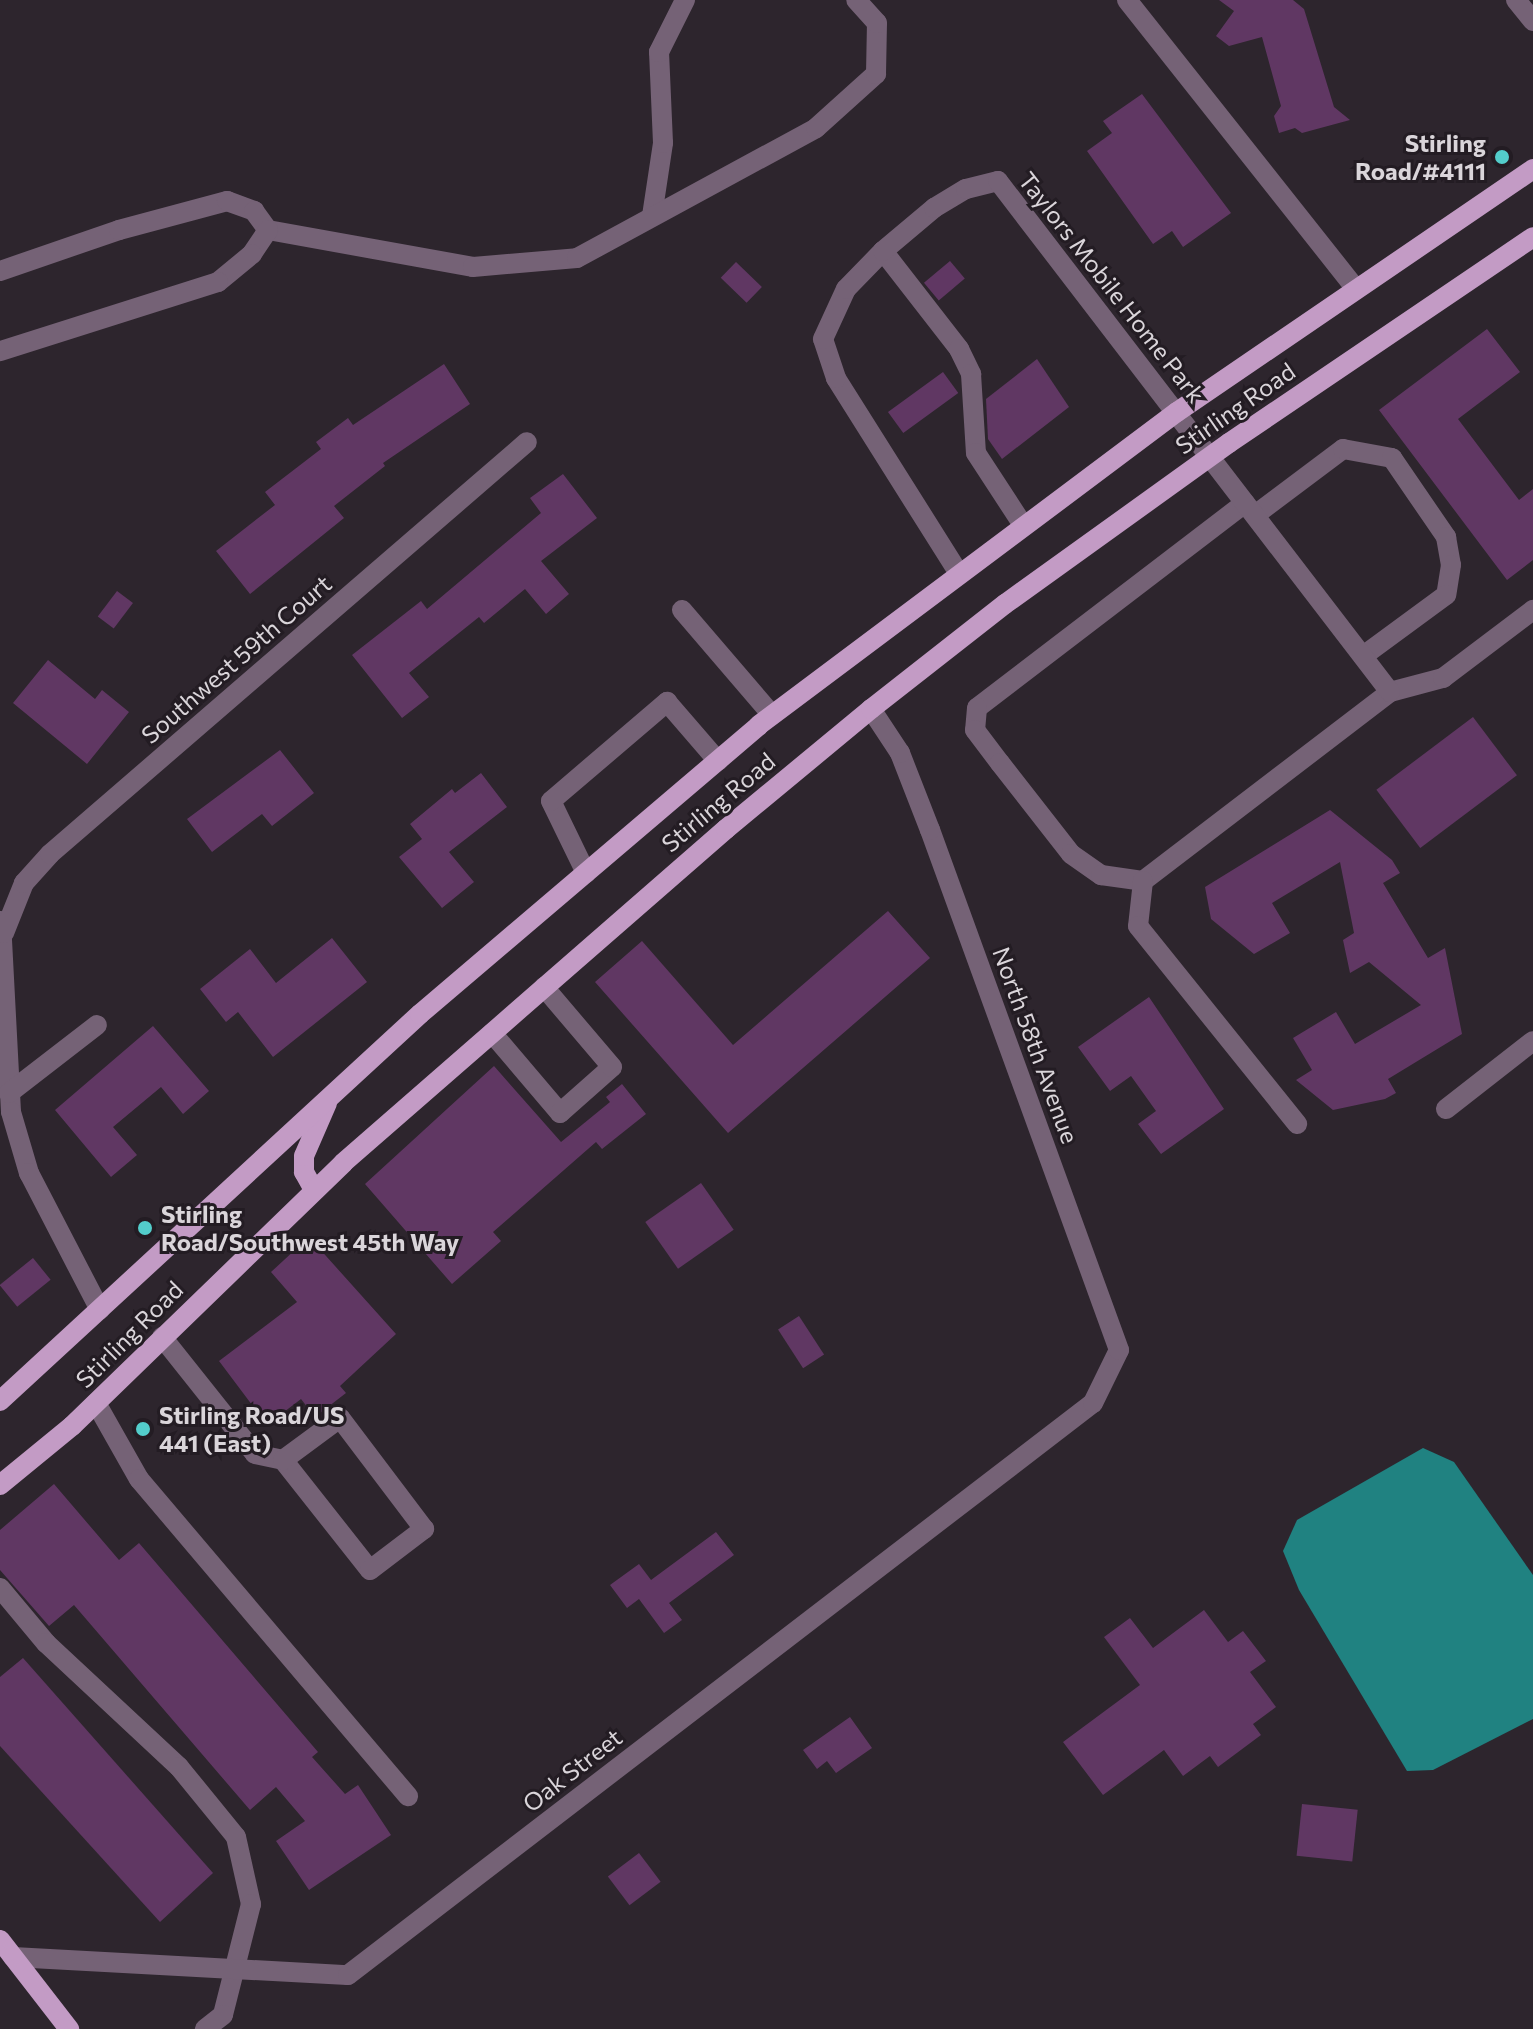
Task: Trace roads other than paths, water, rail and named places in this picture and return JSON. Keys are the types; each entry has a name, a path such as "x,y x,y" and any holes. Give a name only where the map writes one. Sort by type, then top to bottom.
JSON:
{"main road":[{"name":"Stirling Road","path":"0,1401 330,1096 772,715 958,572 1177,412 1533,169"},
{"name":"Stirling Road","path":"0,1485 96,1403 314,1190 544,987 871,709 1005,604 1210,457 1533,237"},
{"path":"314,1190 304,1172 304,1156 330,1096"},
{"path":"0,1940 69,2029"}],"street":[{"path":"652,216 663,143 659,52 685,0"},
{"path":"0,271 119,230 227,201 254,211 268,230 473,267 577,258 816,128 876,74 877,23 856,0"},
{"path":"1127,0 1356,289"},
{"path":"1516,0 1533,21"},
{"name":"Taylors Mobile Home Park","path":"958,572 836,378 823,339 846,289 883,251 934,208 966,189 998,181 1390,692"},
{"path":"0,351 218,282 252,254 268,230"},
{"path":"883,251 959,349 971,374 976,453 1023,525"},
{"name":"Southwest 59th Court","path":"2,923 24,883 50,854 527,442"},
{"path":"1363,656 1446,595 1451,565 1446,537 1392,458 1343,449 1312,472 1250,509 1097,616 977,708 975,730 1071,854 1101,875 1143,881 1390,692 1443,678 1533,610"},
{"path":"682,610 772,715"},
{"path":"586,873 551,801 667,702 718,761"},
{"name":"North 58th Avenue","path":"871,709 900,753 930,830 1119,1350 1093,1403"},
{"path":"1143,881 1138,926 1297,1124"},
{"path":"2,923 9,1093 29,1173 100,1310"},
{"path":"492,1033 560,1113 612,1067 544,987"},
{"path":"9,1093 97,1025"},
{"path":"1446,1109 1533,1041"},
{"path":"162,1337 255,1454 283,1460 370,1570 424,1529 340,1418 283,1460"},
{"path":"96,1403 139,1479 408,1796"},
{"name":"Oak Street","path":"13,1957 348,1975 1093,1403"},
{"path":"0,1588 46,1643 179,1767 236,1837 251,1904 223,2015 205,2029"}],"water":[{"path":"1423,1448 1454,1462 1533,1575 1533,1719 1433,1770 1407,1771 1299,1590 1283,1551 1297,1520"}],"place":[{"name":"Stirling Road/#4111","path":"1502,157"},
{"name":"Stirling Road/Southwest 45th Way","path":"145,1228"},
{"name":"Stirling Road/US 441 (East)","path":"143,1429"}]}
